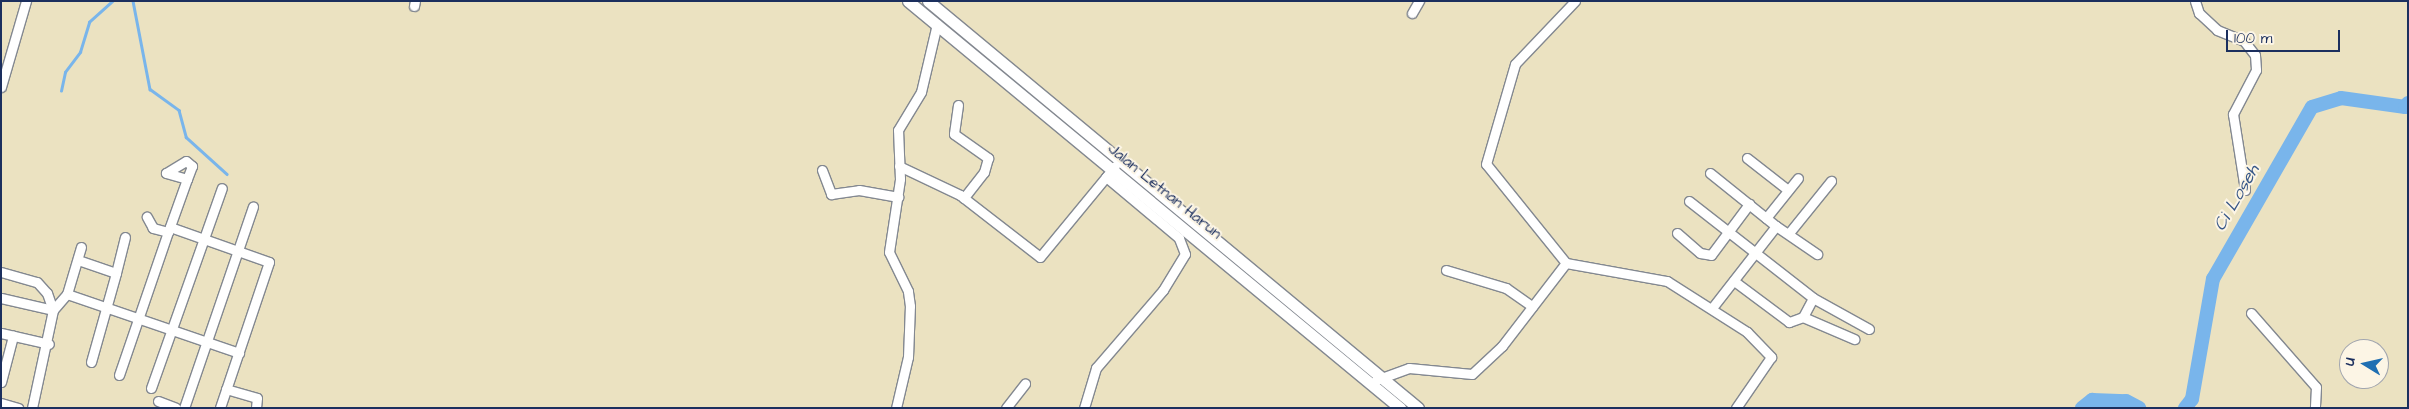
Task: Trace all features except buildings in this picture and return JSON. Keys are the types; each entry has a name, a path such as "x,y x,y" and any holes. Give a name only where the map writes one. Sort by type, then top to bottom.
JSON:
{"main road":[{"name":"Jalan Letnan Harun","path":"908,1 1400,408"},
{"name":"Jalan Letnan Harun","path":"928,1 940,6 1112,170 1382,377 1418,408"}],"street":[{"path":"1,87 26,1"},
{"path":"1412,13 1420,1"},
{"path":"1575,1 1515,64 1486,164 1566,263 1667,281 1748,332 1770,355 1736,408"},
{"path":"2195,1 2199,13 2217,30 2244,41 2255,55 2256,70 2235,108 2234,129 2245,190"},
{"path":"896,408 908,357 910,306 908,291 889,252 898,197 900,166 898,130 921,92 937,24"},
{"path":"958,105 956,139 988,158 984,172 964,198"},
{"path":"1747,158 1788,190"},
{"path":"900,166 964,198 1040,257 1112,170 1179,238 1186,250 1181,266 1089,382 1084,408"},
{"path":"822,170 831,194 859,190 898,197"},
{"path":"1710,173 1776,226 1789,233 1817,254"},
{"path":"1766,218 1798,178"},
{"path":"119,375 187,179"},
{"path":"1789,233 1831,181"},
{"path":"152,388 222,188"},
{"path":"1689,201 1813,298 1869,329"},
{"path":"1677,233 1708,256 1728,233 1748,204"},
{"path":"184,408 253,207"},
{"path":"147,217 153,228 204,238 269,262 220,408"},
{"path":"1712,308 1756,255 1776,226"},
{"path":"91,362 125,238"},
{"path":"53,310 67,294 81,247"},
{"path":"78,260 116,273"},
{"path":"1371,383 1382,377 1409,368 1472,374 1502,346 1566,263"},
{"path":"1446,270 1506,288 1532,306"},
{"path":"1,272 36,282 47,294 53,310 48,344 32,408"},
{"path":"1734,281 1789,322 1804,317 1854,339"},
{"path":"67,294 239,353"},
{"path":"1,298 53,310"},
{"path":"1804,317 1813,298"},
{"path":"2251,313 2316,387 2315,408"},
{"path":"1,333 48,344"},
{"path":"1,382 13,336"},
{"path":"1006,408 1026,384"},
{"path":"226,388 257,398 256,408"},
{"path":"158,402 176,408"},
{"path":"1,403 18,408"}],"waterway":[{"path":"61,91 65,72 80,52 89,22 112,1"},
{"path":"133,1 150,89 179,110 186,137 227,174"},
{"name":"Ci Loseh","path":"2185,408 2192,399 2213,279 2312,107 2341,98 2405,107 2408,103"},
{"name":"Ci Loseh","path":"2082,408 2092,400 2126,401 2139,408"}]}
